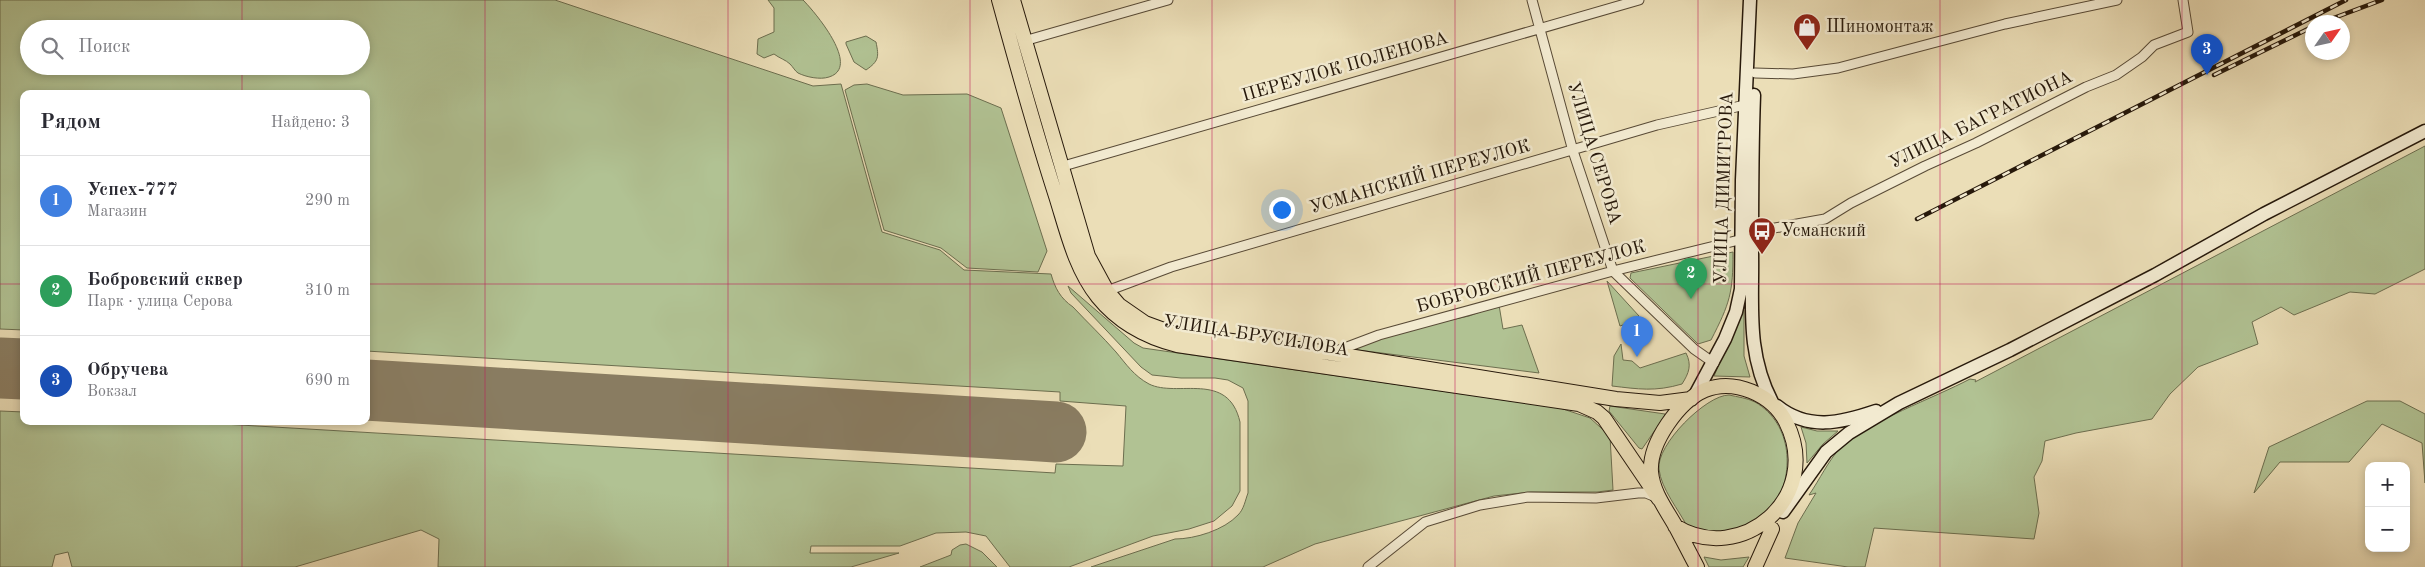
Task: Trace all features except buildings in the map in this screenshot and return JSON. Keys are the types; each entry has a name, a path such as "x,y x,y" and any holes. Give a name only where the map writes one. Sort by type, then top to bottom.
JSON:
{"main road":[{"name":"УЛИЦА БРУСИЛОВА","path":"999,0 1077,264 1098,297 1134,330 1154,339 1177,344 1579,404 1597,412 1604,418 1659,499"},
{"name":"УЛИЦА БРУСИЛОВА","path":"1013,0 1060,167 1088,256 1107,291 1120,305 1145,323 1174,334 1330,353 1616,399 1660,403 1693,398"},
{"name":"УЛИЦА ДИМИТРОВА","path":"1697,567 1659,499 1652,478 1651,461 1654,451 1673,418 1693,398 1710,389 1730,386 1756,394 1774,403 1791,431 1797,458 1794,486 1755,567"},
{"name":"УЛИЦА ДИМИТРОВА","path":"1675,526 1695,543 1720,550 1750,544 1762,536 1778,518"}],"street":[{"path":"1024,41 1168,0"},
{"name":"УЛИЦА СЕРОВА","path":"1532,0 1573,151 1613,271 1694,349 1714,363"},
{"name":"ПЕРЕУЛОК ПОЛЕНОВА","path":"1060,167 1639,0"},
{"name":"УЛИЦА ДИМИТРОВА","path":"1750,0 1742,180 1754,352 1762,382 1774,403"},
{"name":"УЛИЦА ДИМИТРОВА","path":"1693,398 1714,363 1736,312 1741,289 1747,236 1758,0"},
{"path":"1755,73 1793,74 1838,68 2005,24 2117,0"},
{"name":"УЛИЦА БАГРАТИОНА","path":"1747,236 1825,219 1851,203 1924,166 1976,143 2086,87 2116,74 2142,57 2154,45 2188,32 2183,0"},
{"name":"УСМАНСКИЙ ПЕРЕУЛОК","path":"1107,291 1171,267 1657,125 1745,105"},
{"path":"1778,518 1826,452 1849,433 1899,403 2138,284 2264,214 2425,131"},
{"name":"БОБРОВСКИЙ ПЕРЕУЛОК","path":"1330,353 1378,335 1747,236"},
{"path":"1774,403 1796,418 1828,424 1855,418 1899,403"},
{"path":"1368,567 1425,522 1480,505 1528,498 1596,498 1638,493 1646,493 1659,499"}],"green space":[{"path":"0,0 555,0 813,86 841,84 882,232 940,250 964,270 1051,274 1061,296 1144,381 1160,388 1200,389 1213,391 1225,396 1234,406 1240,422 1240,491 1232,506 1214,521 1189,529 1153,536 1069,567 1010,567 986,536 966,532 936,533 900,546 811,546 810,553 899,553 851,567 438,567 439,539 421,530 295,567 72,567 68,552 55,555 52,567 0,567 0,411 20,412 20,425 240,425 1055,473 1056,464 1123,466 1126,406 1060,401 1060,392 370,351 370,90 20,90 20,330 0,329"},
{"path":"768,0 803,0 825,27 838,51 840,62 838,71 825,78 809,77 798,73 788,63 774,54 764,58 757,54 758,39 774,32 774,8"},
{"path":"866,36 876,42 878,55 876,61 866,70 854,62 846,42"},
{"path":"867,84 903,95 967,94 1001,108 1047,251 1038,272 967,268 941,248 884,230 845,90 854,85"},
{"path":"2425,146 2425,269 2375,294 2350,292 2294,315 2281,307 2252,322 2258,344 2198,367 2170,394 2152,419 2076,433 2045,441 2042,461 2034,477 2039,513 2034,539 1874,528 1865,567 1848,567 1785,558 1798,523 1816,493 1809,495 1836,452 1853,437 1885,419 1970,379 1976,380 1975,382"},
{"path":"1733,252 1731,288 1726,307 1711,340 1698,344 1630,278 1631,273"},
{"path":"1607,281 1639,316 1629,323 1620,326"},
{"path":"1068,286 1134,343 1143,348 1560,408 1590,418 1610,436 1613,490 1597,492 1531,492 1494,496 1315,544 1263,567 1091,567 1175,539 1209,533 1225,525 1240,513 1248,493 1248,401 1243,388 1228,380 1152,375 1141,367 1071,293"},
{"path":"1499,305 1503,329 1522,325 1539,373 1350,349 1349,342 1469,316"},
{"path":"1742,310 1744,310 1744,356 1750,377 1714,376"},
{"path":"1621,344 1623,360 1632,361 1640,368 1686,353 1689,369 1682,384 1655,389 1612,386 1614,356"},
{"path":"1729,395 1755,402 1768,412 1777,423 1786,451 1785,481 1780,495 1770,512 1741,537 1688,528 1663,484 1659,469 1660,459 1665,447 1684,423 1708,403 1719,397"},
{"path":"2367,401 2400,401 2425,414 2425,483 2422,443 2382,424 2349,462 2280,462 2254,493 2269,447"},
{"path":"1610,406 1665,414 1642,449 1639,448 1609,411"},
{"path":"1801,427 1817,431 1838,431 1823,444 1807,463 1806,443"},
{"path":"966,544 982,552 997,567 920,567 951,555 952,550"},
{"path":"1704,557 1721,560 1749,557 1743,567 1709,567"}],"runway":[{"path":"0,368 20,369"},
{"path":"370,390 1056,432"}],"railway":[{"path":"1917,219 2346,0"},
{"path":"2342,15 2382,0"},
{"path":"2214,75 2305,30"}],"place":[{"name":"Шиномонтаж","path":"1807,51"},
{"name":"Обручева","path":"2207,75"},
{"name":"Усманский","path":"1762,255"},
{"name":"Бобровский сквер","path":"1691,299"},
{"name":"Успех-777","path":"1637,357"}]}
